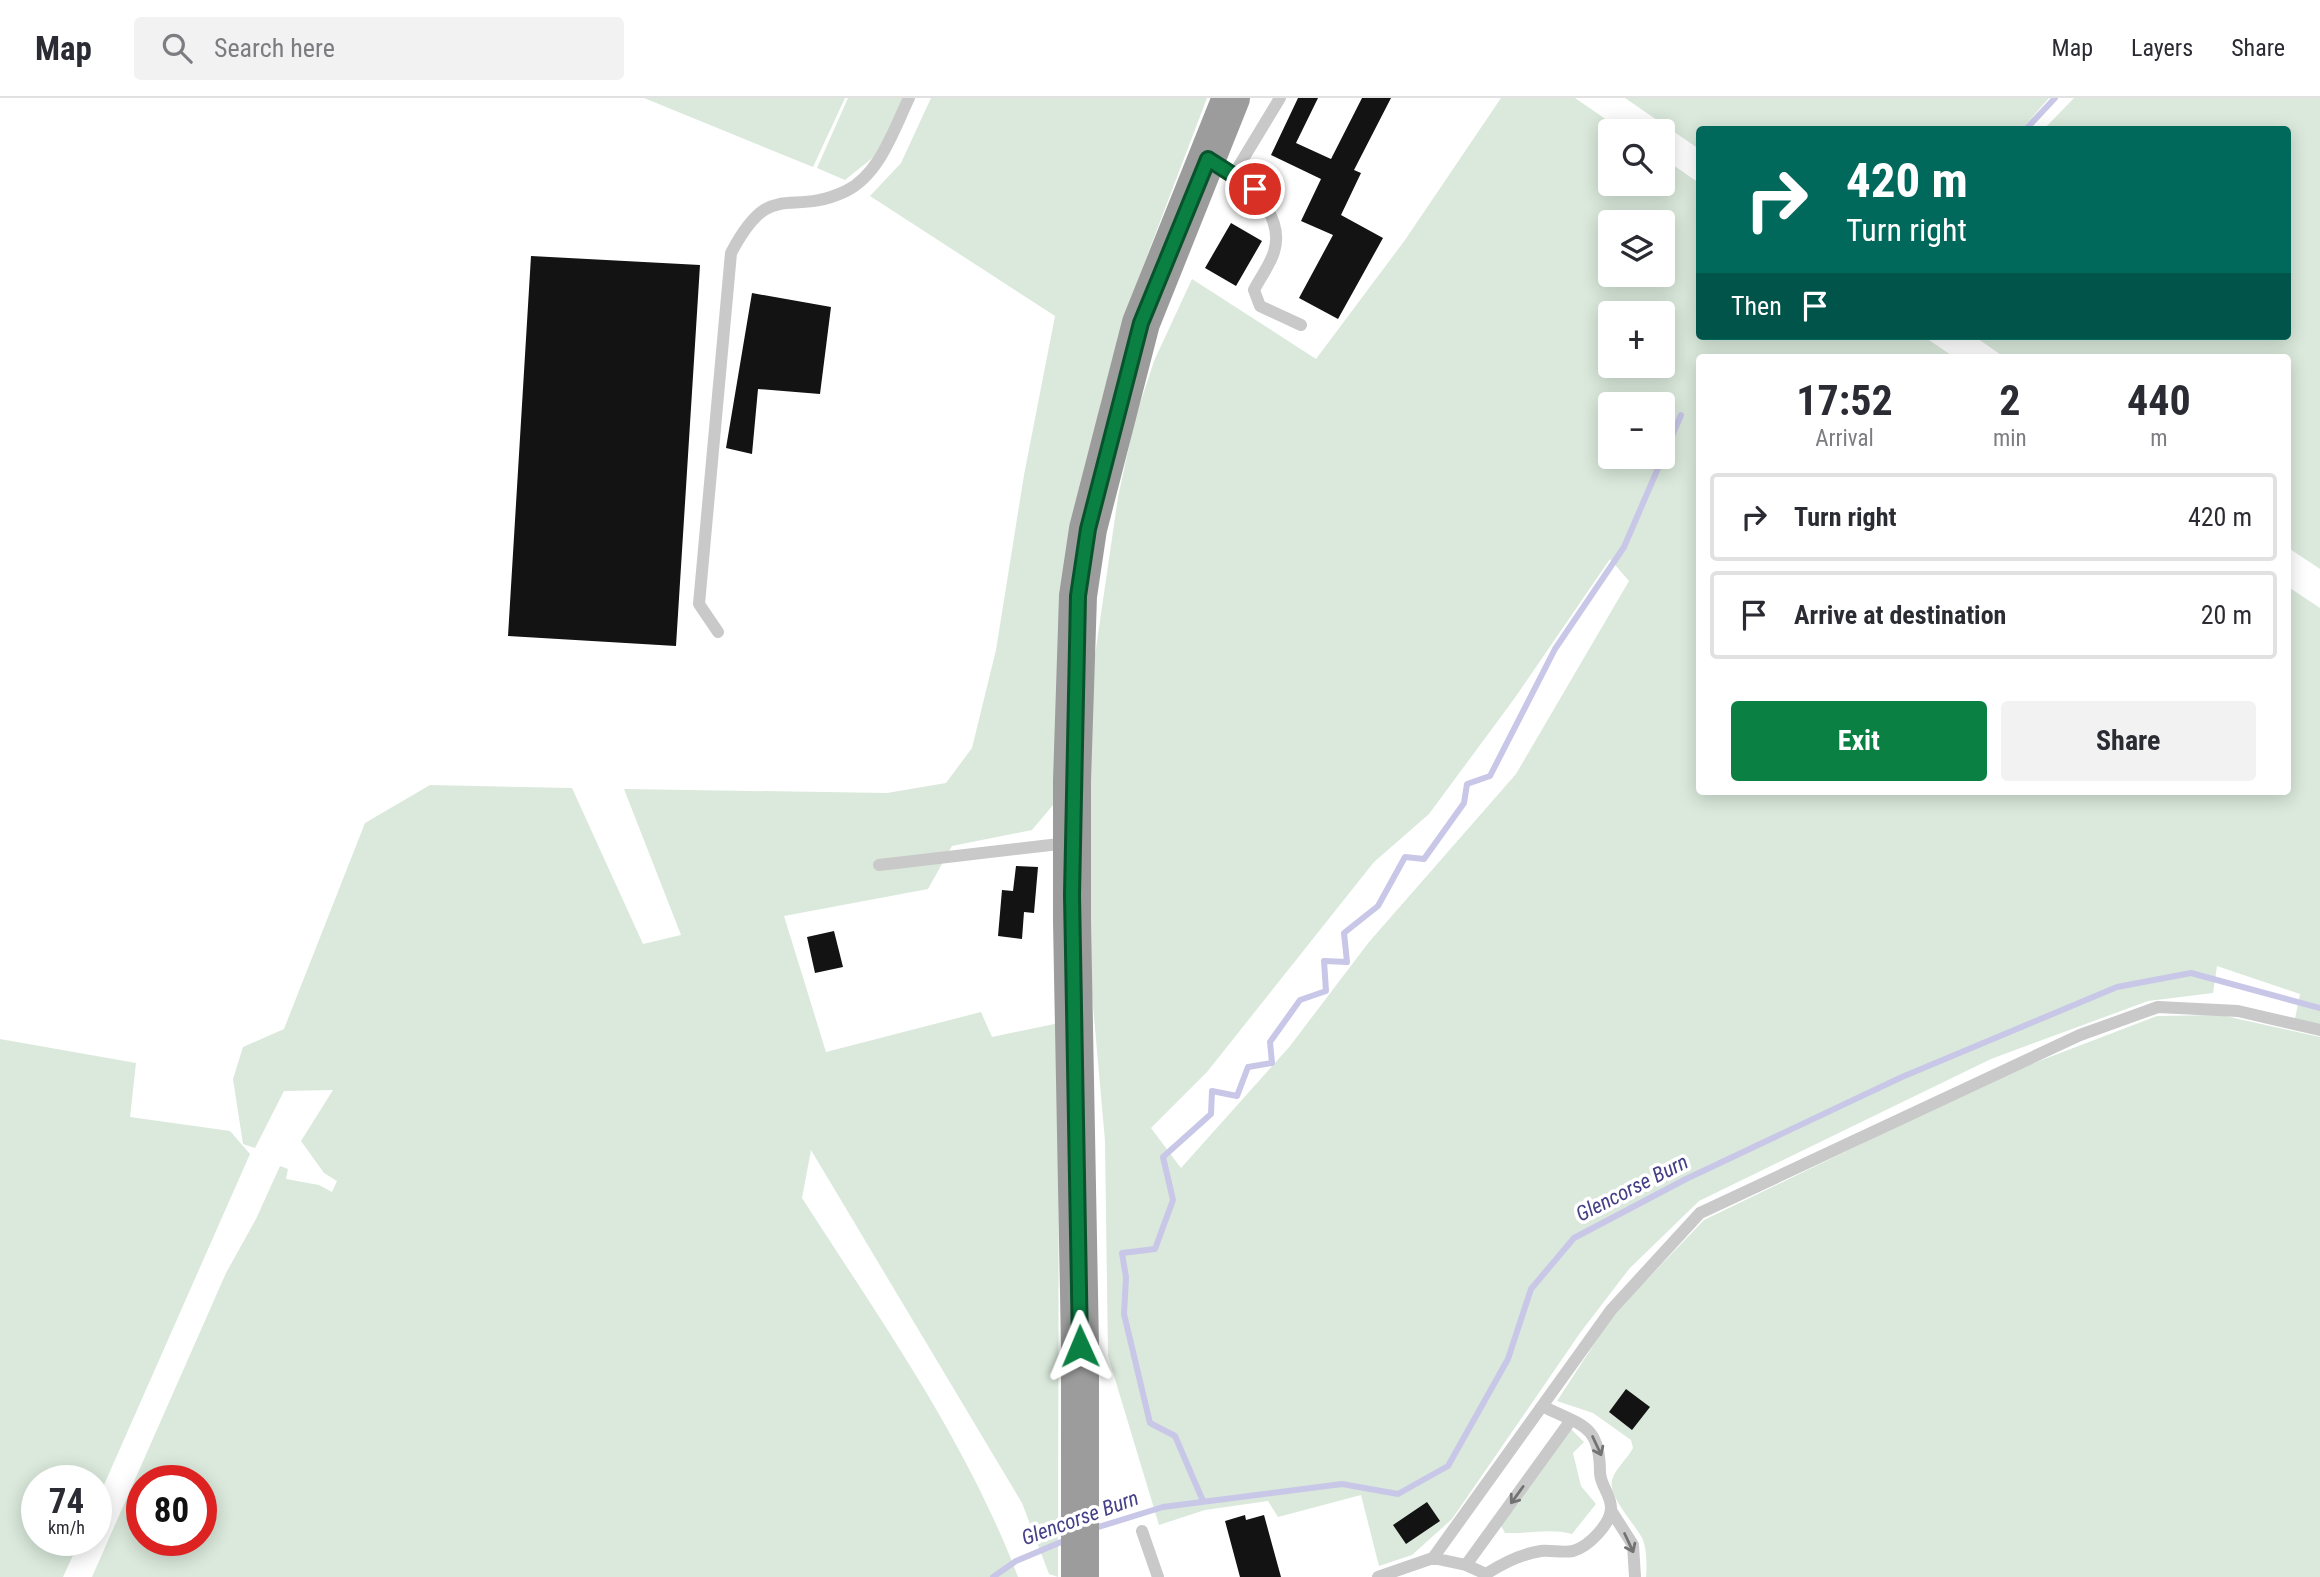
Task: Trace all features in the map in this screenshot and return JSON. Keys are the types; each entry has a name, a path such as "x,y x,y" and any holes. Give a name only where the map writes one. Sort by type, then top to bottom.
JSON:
{"highway":[{"path":"1080,1577 1072,843 1078,596 1088,529 1141,323 1221,167 1231,98"}],"lane":[{"path":"718,632 699,604 731,253 746,224 768,205 814,199 847,190 877,163 909,98"},
{"path":"1280,98 1221,167 1255,189 1275,230 1275,250 1254,290 1260,306 1301,325"},
{"path":"879,865 1072,843"},
{"path":"1433,1558 1544,1407 1611,1310 1700,1213 2080,1035 2158,1007 2238,1011 2320,1030"},
{"path":"1544,1407 1586,1429 1599,1443 1602,1485 1609,1494 1612,1512 1633,1545 1635,1577"},
{"path":"1466,1565 1571,1420"},
{"path":"1378,1577 1433,1558 1466,1565 1489,1575 1508,1560 1530,1554 1574,1550 1601,1531 1612,1512"},
{"path":"1142,1531 1158,1577"}],"green space":[{"path":"644,98 845,98 813,167"},
{"path":"848,98 905,98 876,155 845,180 817,168"},
{"path":"931,98 1207,98 1128,306 1101,402 1070,559 1053,805 1032,830 952,846 928,889 784,916 826,1052 981,1012 992,1037 1059,1023 1058,1577 1049,1574 1022,1503 811,1150 802,1198 948,1429 997,1526 1018,1577 92,1577 101,1556 112,1556 112,1532 126,1500 126,1556 217,1556 217,1465 141,1465 226,1273 256,1219 280,1166 288,1169 286,1179 319,1185 332,1192 337,1181 324,1173 301,1141 333,1090 284,1091 255,1148 243,1144 233,1079 243,1047 284,1029 365,823 430,785 572,788 643,944 681,935 624,789 887,793 946,783 972,748 996,650 1024,475 1055,316 870,196 901,163"},
{"path":"1501,98 1575,98 1606,119 1598,119 1598,196 1675,196 1675,166 1696,181 1696,340 1929,340 1950,354 1696,354 1696,795 2291,795 2291,589 2320,608 2320,1024 2295,1019 2300,994 2217,966 2213,993 2148,1001 1991,1059 1699,1201 1629,1269 1580,1333 1452,1519 1412,1555 1379,1566 1361,1495 1278,1517 1268,1501 1205,1510 1159,1525 1108,1356 1105,1141 1090,972 1089,806 1093,669 1118,497 1135,419 1154,361 1192,279 1316,359 1405,240","holes":["1610,559 1629,581 1516,774 1369,942 1290,1046 1181,1168 1151,1128 1207,1072 1374,862 1429,814 1514,699"]},
{"path":"1625,98 2049,98 2025,126 1696,126 1696,147 1675,132 1675,119 1655,119"},
{"path":"2074,98 2320,98 2320,569 2291,550 2291,354 2000,354 1980,340 2291,340 2291,126 2047,126"},
{"path":"2221,1015 2320,1037 2320,1577 1646,1577 1644,1542 1618,1502 1612,1487 1614,1476 1633,1448 1631,1440 1593,1413 1557,1401 1613,1315 1704,1220 2008,1073 2157,1016"},
{"path":"0,1039 136,1063 130,1117 230,1131 250,1154 112,1467 21,1465 21,1556 73,1556 63,1577 0,1577"},
{"path":"1571,1429 1584,1442 1573,1453 1581,1486 1596,1504 1572,1534 1547,1531 1505,1533 1500,1524"}],"building":[{"path":"1298,98 1318,98 1296,143 1331,159 1362,98 1391,98 1354,170 1361,173 1341,215 1383,238 1338,319 1299,298 1333,235 1301,221 1321,179 1271,155"},
{"path":"1231,223 1262,241 1236,286 1205,268"},
{"path":"531,256 700,265 676,646 508,636"},
{"path":"752,293 831,307 820,394 758,389 752,454 726,448"},
{"path":"1016,866 1038,867 1034,913 1024,912 1022,939 998,936 1002,890 1013,891"},
{"path":"834,931 843,967 815,973 807,937"},
{"path":"1626,1389 1650,1407 1632,1430 1609,1412"},
{"path":"1427,1502 1440,1521 1406,1544 1393,1525"},
{"path":"1245,1515 1246,1520 1264,1515 1281,1577 1240,1577 1225,1521"}],"waterway":[{"path":"2029,126 2055,98"},
{"path":"1203,1501 1175,1436 1150,1423 1124,1314 1126,1277 1122,1253 1155,1249 1173,1200 1163,1157 1211,1114 1212,1091 1237,1096 1248,1067 1272,1063 1270,1042 1300,1000 1326,991 1324,961 1347,962 1344,933 1378,906 1405,857 1424,859 1464,803 1467,784 1490,776 1555,649 1624,547 1681,415"},
{"name":"Glencorse Burn","path":"1092,1529 1163,1507 1342,1484 1398,1494 1448,1466 1508,1359 1531,1289 1574,1238 1686,1179 1902,1077 2117,987 2191,973 2320,1008"},
{"name":"Glencorse Burn","path":"993,1577 1016,1561 1066,1540"}],"route":[{"path":"1080,1346 1073,1040 1072,781 1081,573 1088,529 1110,434 1141,323 1208,159 1255,189"}]}
